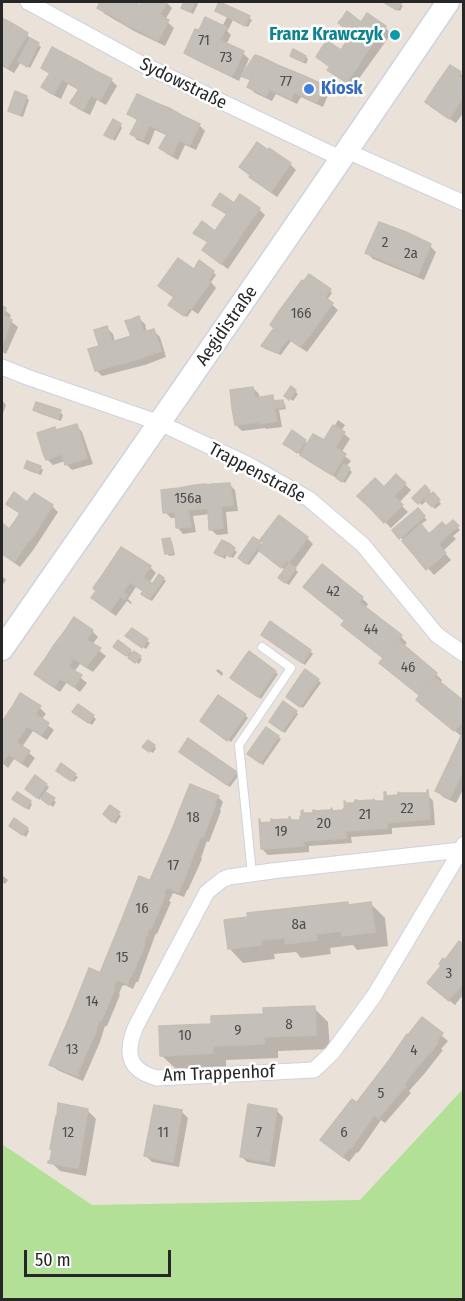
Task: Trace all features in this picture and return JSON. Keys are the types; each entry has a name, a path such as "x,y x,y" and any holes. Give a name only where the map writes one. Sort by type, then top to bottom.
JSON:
{"street":[{"name":"Sydowstraße","path":"28,2 138,62 344,155 464,203"},
{"name":"Aegidistraße","path":"2,649 160,423 448,2"},
{"name":"Trappenstraße","path":"2,367 160,423 247,464 309,499 363,545 437,635 464,654"},
{"name":"Am Trappenhof","path":"462,847 374,996 332,1053 314,1070 157,1078 139,1070 133,1062 129,1052 136,1026 207,892 222,880 229,877 462,847"}],"lane":[{"path":"252,874 239,745 291,668 262,647"}],"green space":[{"path":"463,1089 463,1299 2,1299 2,1144 92,1205 360,1200"}],"building":[{"path":"100,2 121,2 113,16 97,8"},
{"path":"121,2 138,4 127,25 113,16"},
{"path":"158,2 142,32 127,25 138,4"},
{"path":"158,2 167,2 159,15 169,20 158,41 142,32"},
{"path":"184,2 195,2 190,12 181,8"},
{"path":"219,2 235,9 230,18 215,11"},
{"path":"383,2 402,2 397,10"},
{"path":"235,9 250,16 245,26 230,18"},
{"path":"347,11 361,22 367,13 386,26 375,41 343,17"},
{"path":"205,17 226,27 208,65 184,53 195,29 199,30"},
{"path":"343,17 375,41 365,54 346,42 352,33 338,23"},
{"path":"2,18 13,24 2,43"},
{"path":"13,24 28,33 7,68 2,65 2,43"},
{"path":"30,38 39,43 27,67 18,61"},
{"path":"219,40 244,51 232,76 208,65"},
{"path":"327,41 341,50 346,42 365,54 356,69 323,46"},
{"path":"323,46 356,69 346,82 327,70 330,67 316,57"},
{"path":"52,47 67,55 48,91 41,87 50,73 41,68"},
{"path":"293,49 306,56 303,62 290,56"},
{"path":"67,55 82,63 70,84 62,79 54,94 48,91"},
{"path":"255,55 261,57 251,80 241,76"},
{"path":"261,57 280,66 266,96 247,87"},
{"path":"82,63 96,71 77,107 70,103 79,89 70,84"},
{"path":"450,65 461,72 458,76 464,80 464,97 460,102 436,85"},
{"path":"280,66 302,75 291,99 269,89"},
{"path":"96,71 112,79 100,100 91,95 83,110 77,107"},
{"name":"Kiosk","path":"302,75 324,85 317,102 294,92"},
{"path":"436,85 460,102 449,119 425,102"},
{"path":"15,91 27,96 20,115 8,111"},
{"path":"137,94 154,102 136,137 130,134 138,119 127,114"},
{"path":"154,102 169,108 158,129 149,125 143,140 136,137"},
{"path":"169,108 183,116 166,152 159,148 167,134 158,129"},
{"path":"183,116 200,124 190,145 179,140 172,155 166,152"},
{"path":"113,119 121,124 112,139 104,135"},
{"path":"257,142 291,163 281,177 248,155"},
{"path":"248,155 281,177 271,192 239,167"},
{"path":"220,193 234,203 240,194 260,208 250,222 216,199"},
{"path":"216,199 250,222 240,236 221,222 227,214 212,205"},
{"path":"202,221 215,231 221,222 240,236 231,250 198,227"},
{"path":"379,222 406,232 392,264 365,253"},
{"path":"198,227 231,250 221,264 202,250 208,242 193,233"},
{"path":"406,232 431,244 418,275 392,264"},
{"path":"178,258 211,281 191,309 158,286"},
{"path":"199,260 214,271 209,279 194,269"},
{"path":"309,274 331,289 325,297 304,281"},
{"path":"302,280 333,303 322,318 291,295"},
{"path":"291,295 322,318 311,333 280,310"},
{"path":"174,297 189,308 184,316 168,305"},
{"path":"2,306 6,308 3,315 12,320 2,345"},
{"path":"280,310 311,333 300,347 270,325"},
{"path":"139,316 143,332 154,329 161,351 144,357 132,319"},
{"path":"132,319 144,357 128,362 121,339 131,336 125,321"},
{"path":"107,326 112,342 121,339 128,362 112,366 101,328"},
{"path":"101,328 112,366 95,371 88,349 99,346 94,330"},
{"path":"274,328 288,339 277,353 261,346"},
{"path":"291,386 296,390 289,400 284,396"},
{"path":"253,387 255,398 273,395 273,402 232,408 230,390"},
{"path":"283,400 284,407 274,408 273,401"},
{"path":"36,402 61,410 58,419 33,410"},
{"path":"273,402 277,421 235,425 232,408"},
{"path":"77,424 82,441 43,453 37,433 55,427 56,430"},
{"path":"333,425 339,428 316,465 300,455 313,434 324,440"},
{"path":"339,428 345,432 335,447 346,454 332,475 316,465"},
{"path":"292,430 299,435 290,448 283,444"},
{"path":"299,435 306,440 297,453 290,448"},
{"path":"82,441 87,458 65,465 62,454 46,460 43,453"},
{"path":"27,461 41,466 38,473 24,468"},
{"path":"344,464 350,468 342,482 336,478"},
{"path":"396,474 401,479 371,509 357,496 375,478 384,487"},
{"path":"401,479 406,483 394,496 403,505 384,523 371,509"},
{"path":"230,483 233,505 221,506 223,528 216,529 212,484"},
{"path":"212,484 216,529 209,530 208,508 198,509 195,485"},
{"path":"195,485 198,509 188,510 191,527 183,527 179,488"},
{"path":"425,485 430,491 418,504 412,498"},
{"path":"179,488 183,527 176,528 175,512 163,513 161,490"},
{"path":"14,492 27,502 34,493 53,505 43,520 10,498"},
{"path":"433,492 440,500 432,507 424,499"},
{"path":"10,498 43,520 34,535 15,521 20,513 6,504"},
{"path":"418,508 425,516 399,539 392,530"},
{"path":"279,515 308,537 289,562 287,560 281,568 258,550 264,542 260,540"},
{"path":"453,520 459,526 451,532 446,526"},
{"path":"15,521 34,535 24,547 2,532 2,523 9,529"},
{"path":"442,522 447,527 414,555 402,541 421,524 429,534"},
{"path":"447,527 451,532 438,544 446,553 426,570 414,555"},
{"path":"2,532 24,547 14,562 2,554"},
{"path":"253,537 261,542 246,564 238,558"},
{"path":"170,538 173,553 165,554 162,539"},
{"path":"222,540 230,544 222,557 214,553"},
{"path":"230,544 235,548 230,557 224,553"},
{"path":"121,547 151,566 143,577 150,582 147,586 111,562"},
{"path":"111,562 147,586 143,591 130,582 123,592 101,577"},
{"path":"289,563 296,568 285,583 278,578"},
{"path":"322,564 363,597 345,621 303,587"},
{"path":"159,574 164,578 158,587 153,583"},
{"path":"101,577 127,595 124,599 120,596 110,611 91,598 96,591 93,588"},
{"path":"150,582 158,587 149,599 141,594"},
{"path":"359,602 402,635 383,658 341,625"},
{"path":"74,617 93,630 86,640 101,648 96,654 64,632"},
{"path":"270,621 311,650 302,663 261,635"},
{"path":"132,628 148,639 142,648 125,636"},
{"path":"64,632 96,654 86,667 54,645"},
{"path":"118,640 131,650 126,656 113,647"},
{"path":"398,640 437,673 419,695 379,663"},
{"path":"54,645 73,659 68,667 82,675 78,681 45,659"},
{"path":"134,651 141,656 135,663 128,658"},
{"path":"249,651 276,671 267,684 239,665"},
{"path":"45,659 78,681 74,687 60,678 54,687 34,674"},
{"path":"239,665 267,684 258,697 230,678"},
{"path":"305,669 319,679 300,707 286,697"},
{"path":"434,677 464,701 464,720 454,731 416,700"},
{"path":"20,693 41,706 35,714 49,723 45,730 12,707"},
{"path":"218,695 246,714 237,727 209,708"},
{"path":"283,701 297,711 282,731 269,722"},
{"path":"78,704 94,715 88,723 72,712"},
{"path":"12,707 45,730 41,735 27,726 21,735 2,722"},
{"path":"209,708 237,727 227,741 200,721"},
{"path":"2,722 21,735 16,742 30,751 25,757 2,741"},
{"path":"266,727 279,736 260,763 247,754"},
{"path":"461,736 464,738 464,750 456,747"},
{"path":"188,738 237,772 227,785 179,752"},
{"path":"148,740 155,745 149,752 142,747"},
{"path":"2,741 25,757 22,763 8,754 2,763"},
{"path":"456,747 464,750 464,769 450,798 435,791"},
{"path":"61,763 76,774 71,781 56,771"},
{"path":"35,775 47,784 37,798 25,789"},
{"path":"190,784 219,796 203,837 201,836 198,843 171,832"},
{"path":"427,790 430,819 386,823 384,792 386,796 398,795 398,792 427,793"},
{"path":"17,792 31,801 26,808 12,799"},
{"path":"46,792 55,798 49,805 41,799"},
{"path":"384,798 387,828 346,831 344,801 355,803 355,800 374,799 374,801 384,801"},
{"path":"110,805 120,812 112,822 103,814"},
{"path":"331,808 333,811 344,808 346,838 303,841 301,811 313,813 313,810 331,810"},
{"path":"301,816 304,846 261,849 259,819 260,823 271,822 271,819 289,819 289,817 291,820 300,820"},
{"path":"14,818 28,828 22,835 9,826"},
{"path":"171,832 198,843 179,892 150,880"},
{"path":"139,876 169,888 166,888 147,935 120,924"},
{"path":"348,902 348,905 371,902 375,932 342,936 341,931 316,934 317,940 285,944 285,938 261,940 261,945 228,949 224,920 248,917 247,913"},
{"path":"120,924 147,935 128,984 100,973"},
{"path":"459,941 464,945 464,983 449,1001 427,983 441,966 439,964 443,958 445,960"},
{"path":"89,968 118,980 97,1027 70,1016"},
{"path":"315,1006 316,1035 264,1037 263,1008"},
{"path":"263,1014 264,1044 212,1046 211,1016"},
{"path":"70,1016 97,1027 78,1076 49,1065"},
{"path":"422,1017 443,1033 436,1042 438,1043 410,1076 390,1059"},
{"path":"211,1024 213,1053 160,1056 159,1026"},
{"path":"390,1059 410,1076 404,1084 406,1086 379,1117 380,1119 357,1102"},
{"path":"352,1099 374,1115 343,1156 344,1158 320,1140"},
{"path":"58,1103 88,1109 78,1168 48,1163 52,1150 50,1149"},
{"path":"248,1104 277,1109 269,1162 240,1157"},
{"path":"154,1105 182,1110 173,1162 144,1156"}],"place":[{"name":"Franz Krawczyk","path":"395,35"},
{"name":"Kiosk","path":"309,89"}]}
